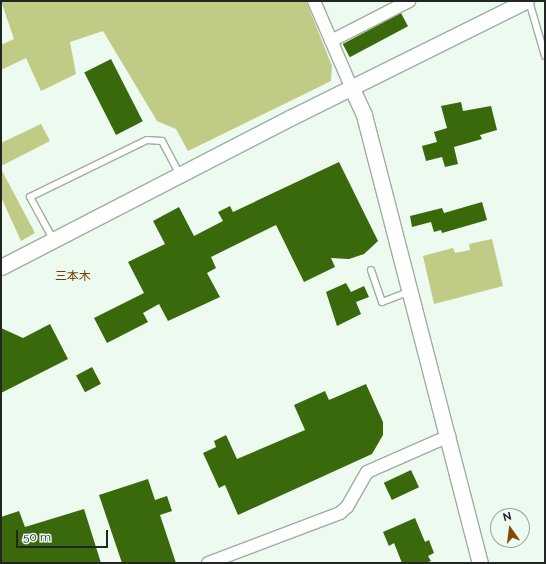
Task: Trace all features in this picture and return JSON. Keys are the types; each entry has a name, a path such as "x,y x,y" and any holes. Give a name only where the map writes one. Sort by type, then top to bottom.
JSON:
{"street":[{"path":"314,1 364,115 449,436 480,563"},
{"path":"331,41 409,1"},
{"path":"1,268 180,175 527,1"},
{"path":"208,563 340,513 347,507 367,472 449,436"}],"lane":[{"path":"527,1 545,56"},
{"path":"53,241 30,197 147,140 162,141 180,175"},
{"path":"371,270 382,302 410,291"}],"green space":[{"path":"1,1 306,1 332,66 331,81 188,151 176,129 157,121 103,31 70,42 76,74 41,91 26,58 1,70 1,45 14,39"},
{"path":"41,124 50,141 1,166 1,143"},
{"path":"1,169 35,233 21,241 1,197"},
{"path":"492,239 503,286 434,304 423,256 453,248 455,253 470,250 469,244"}],"building":[{"path":"401,13 408,26 350,57 343,44"},
{"path":"111,59 143,121 116,135 84,73"},
{"path":"461,102 463,111 491,106 497,130 480,135 482,139 454,147 458,164 445,167 442,157 426,161 422,146 437,142 434,132 447,128 441,106"},
{"path":"339,162 378,241 364,254 349,259 331,258 335,267 304,282 276,225 211,257 216,268 207,273 220,297 168,321 159,304 143,313 148,322 107,343 94,318 144,293 128,262 165,244 153,221 179,207 194,236 223,221 218,212 230,206 233,212"},
{"path":"482,202 487,220 442,233 441,230 434,232 431,222 412,227 410,216 442,208 444,213"},
{"path":"346,283 351,292 364,286 369,297 356,302 361,314 337,326 326,292"},
{"path":"50,324 68,359 1,393 1,328 23,338"},
{"path":"92,367 101,384 85,392 76,375"},
{"path":"366,384 383,422 383,435 372,454 238,515 225,485 219,488 203,453 216,447 214,441 226,435 237,459 305,430 294,405 325,391 329,400"},
{"path":"411,470 419,487 392,500 384,483"},
{"path":"148,479 155,500 167,496 172,511 160,515 176,563 122,563 99,495"},
{"path":"84,509 101,563 1,563 1,517 19,511 25,527"},
{"path":"415,518 425,542 429,540 434,553 428,556 431,561 425,563 402,563 394,543 389,546 383,532"}],"district":[{"name":"三本木","path":"73,277"}]}
